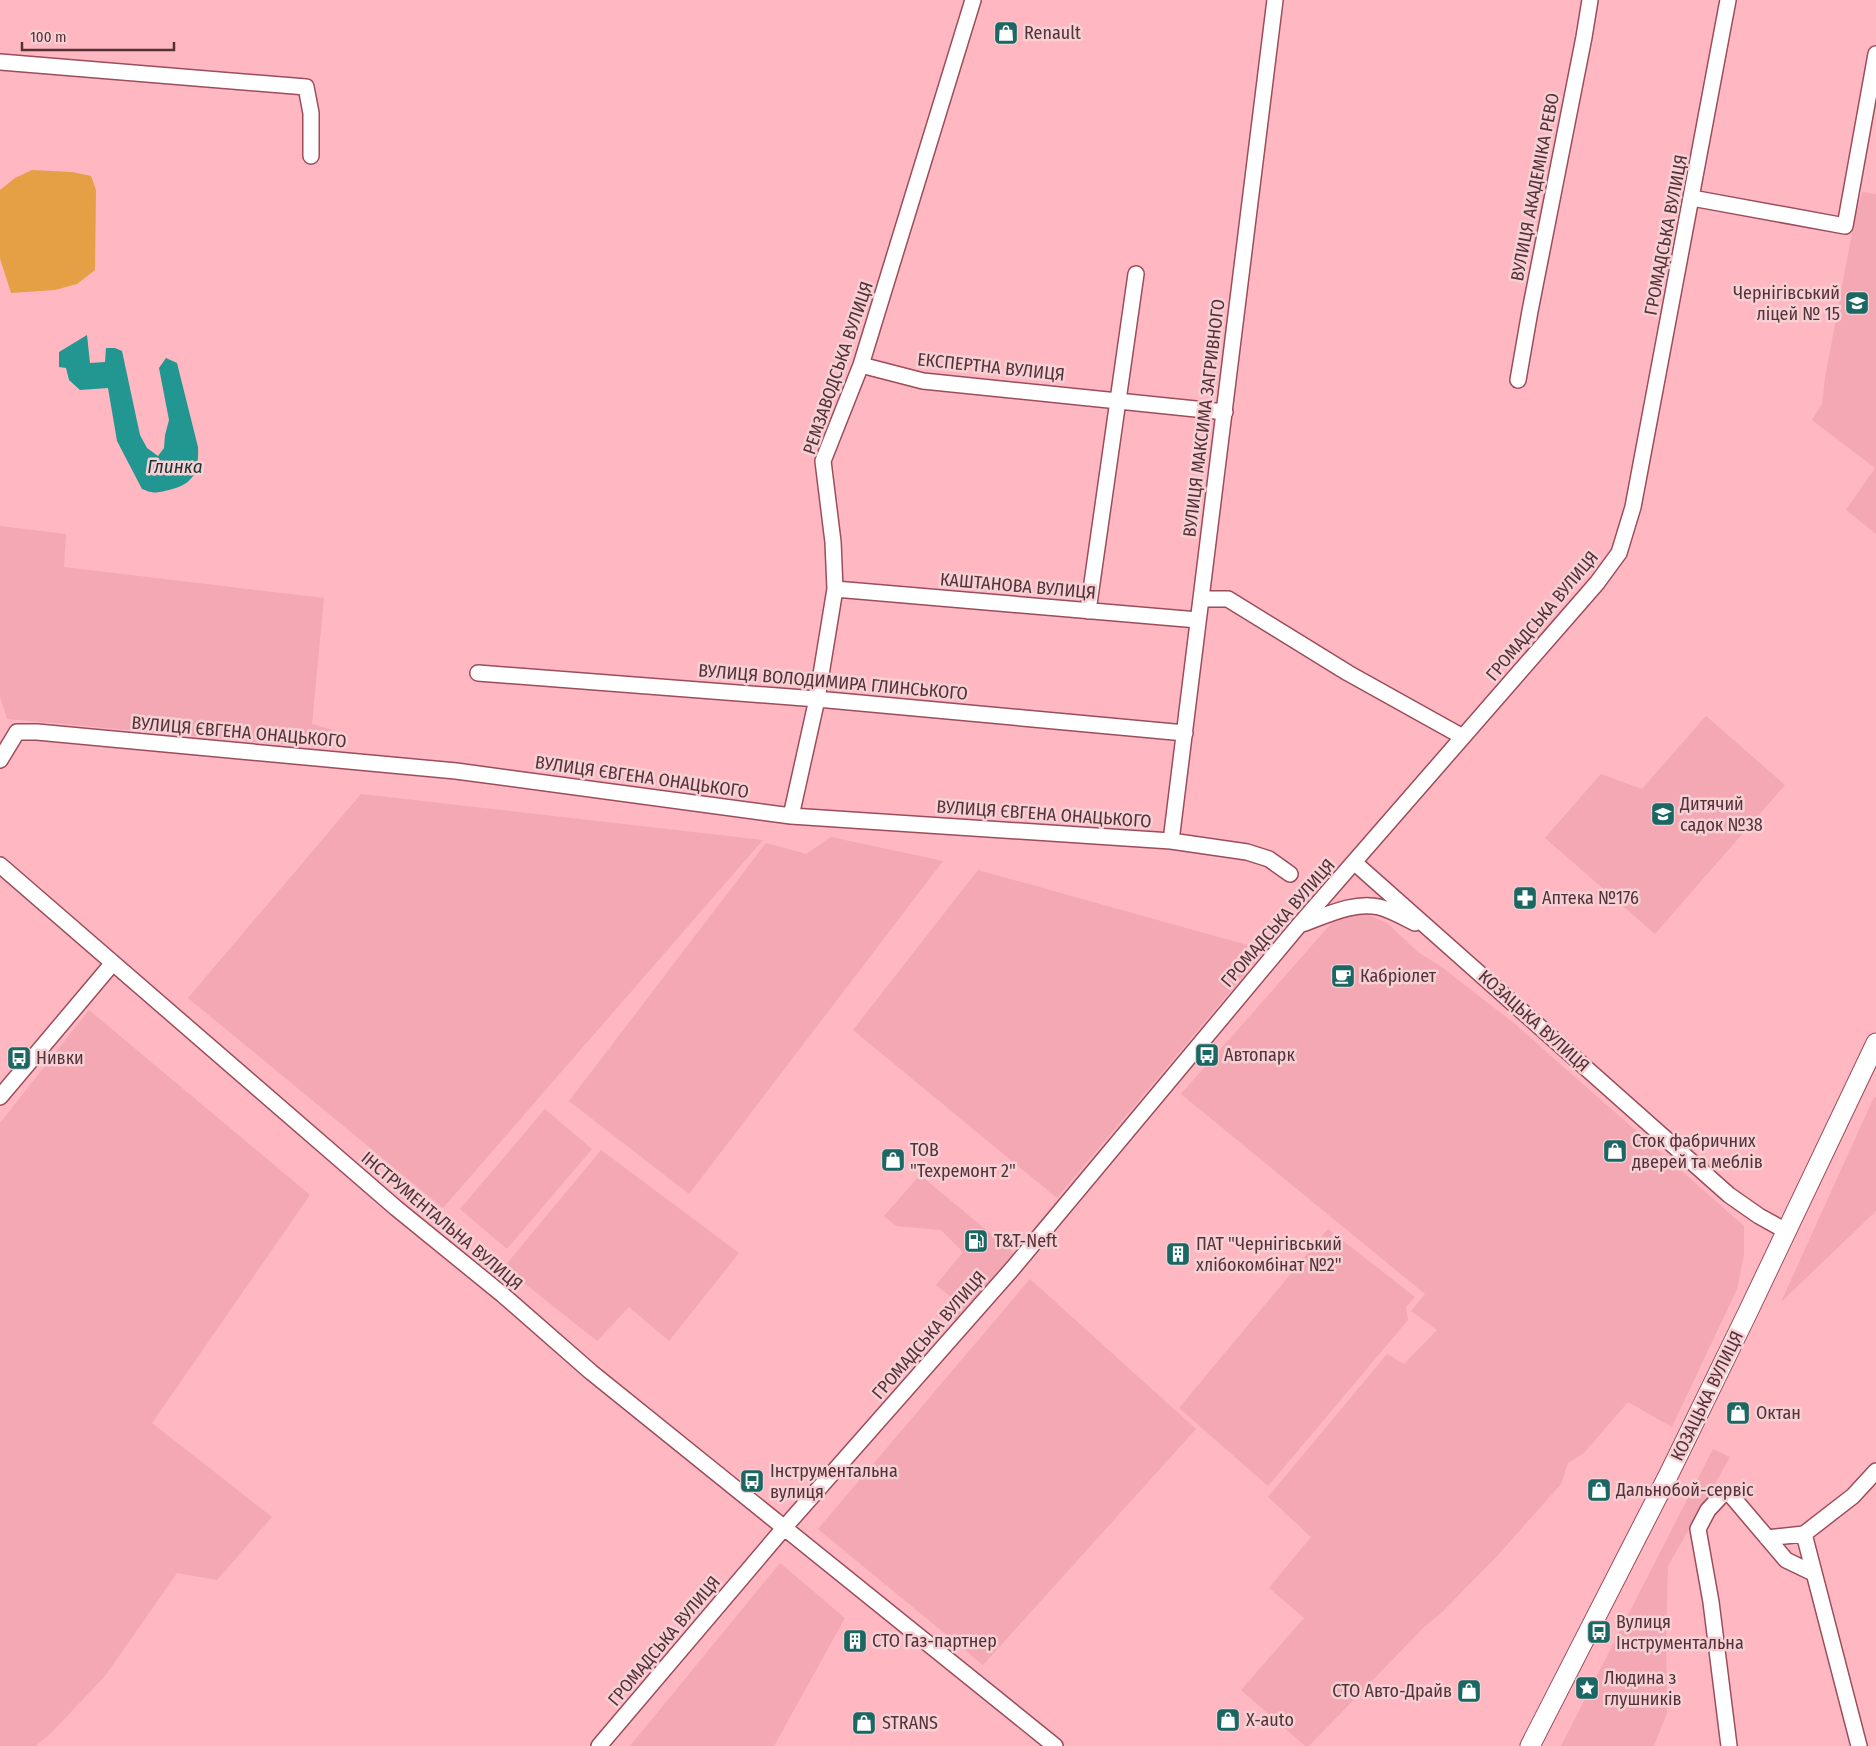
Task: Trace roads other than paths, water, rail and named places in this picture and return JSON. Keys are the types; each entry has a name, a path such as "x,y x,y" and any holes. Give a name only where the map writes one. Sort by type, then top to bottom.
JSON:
{"main road":[{"name":"КОЗАЦЬКА ВУЛИЦЯ","path":"1530,1746 1668,1476 1876,1044"}],"street":[{"name":"РЕМЗАВОДСЬКА ВУЛИЦЯ","path":"791,816 817,699 834,589 833,542 823,461 861,365 973,0"},
{"name":"ВУЛИЦЯ МАКСИМА ЗАГРИВНОГО","path":"1171,841 1275,0"},
{"name":"ВУЛИЦЯ АКАДЕМІКА РЕВО","path":"1518,380 1590,0"},
{"name":"ГРОМАДСЬКА ВУЛИЦЯ","path":"598,1746 784,1528 1013,1268 1300,924 1597,583 1619,553 1633,507 1728,0"},
{"path":"1692,198 1844,226 1876,54"},
{"path":"0,62 306,87 311,113 311,156"},
{"path":"1088,611 1136,274"},
{"name":"ЕКСПЕРТНА ВУЛИЦЯ","path":"861,365 923,381 1224,412"},
{"name":"КАШТАНОВА ВУЛИЦЯ","path":"834,589 1198,620"},
{"path":"1201,599 1228,599 1348,673 1463,737"},
{"name":"ВУЛИЦЯ ВОЛОДИМИРА ГЛИНСЬКОГО","path":"478,673 817,699 1185,732"},
{"name":"ВУЛИЦЯ ЄВГЕНА ОНАЦЬКОГО","path":"0,760 17,732 37,732 456,771 791,816 1171,841 1247,852 1269,859 1290,874"},
{"name":"КОЗАЦЬКА ВУЛИЦЯ","path":"1355,863 1729,1195 1759,1216 1786,1231"},
{"name":"ІНСТРУМЕНТАЛЬНА ВУЛИЦЯ","path":"0,865 112,964 396,1208 503,1295 591,1372 1056,1746"},
{"path":"1300,924 1344,909 1360,906 1378,907 1435,934"},
{"path":"0,1096 112,964"},
{"path":"1767,1538 1804,1534 1853,1496 1876,1471"},
{"path":"1729,1746 1711,1602 1698,1530 1708,1510 1722,1494 1730,1494 1786,1560 1813,1573"},
{"path":"1804,1534 1859,1746"}],"water":[{"name":"Глинка","path":"87,335 90,363 105,362 106,348 115,348 122,351 140,435 147,448 158,456 164,448 169,420 159,368 166,358 177,363 198,447 196,470 193,476 184,484 158,492 142,489 117,441 108,388 80,390 69,380 66,368 59,367 59,352"}],"place":[{"name":"Renault","path":"1006,33"},
{"name":"Чернігівський ліцей № 15","path":"1857,303"},
{"name":"Дитячий садок №38","path":"1663,814"},
{"name":"Аптека №176","path":"1525,898"},
{"name":"Кабріолет","path":"1343,976"},
{"name":"Автопарк","path":"1207,1055"},
{"name":"Нивки","path":"19,1058"},
{"name":"Сток фабричних дверей та меблів","path":"1615,1151"},
{"name":"ТОВ \"Техремонт 2\"","path":"893,1160"},
{"name":"T&T-Neft","path":"976,1241"},
{"name":"ПАТ \"Чернігівський хлібокомбінат №2\"","path":"1178,1254"},
{"name":"Октан","path":"1738,1413"},
{"name":"Інструментальна вулиця","path":"752,1481"},
{"name":"Дальнобой-сервіс","path":"1599,1490"},
{"name":"Вулиця Інструментальна","path":"1599,1632"},
{"name":"СТО Газ-партнер","path":"855,1641"},
{"name":"Людина з глушників","path":"1587,1688"},
{"name":"СТО Авто-Драйв","path":"1469,1691"},
{"name":"X-auto","path":"1228,1720"},
{"name":"STRANS","path":"864,1723"}]}
